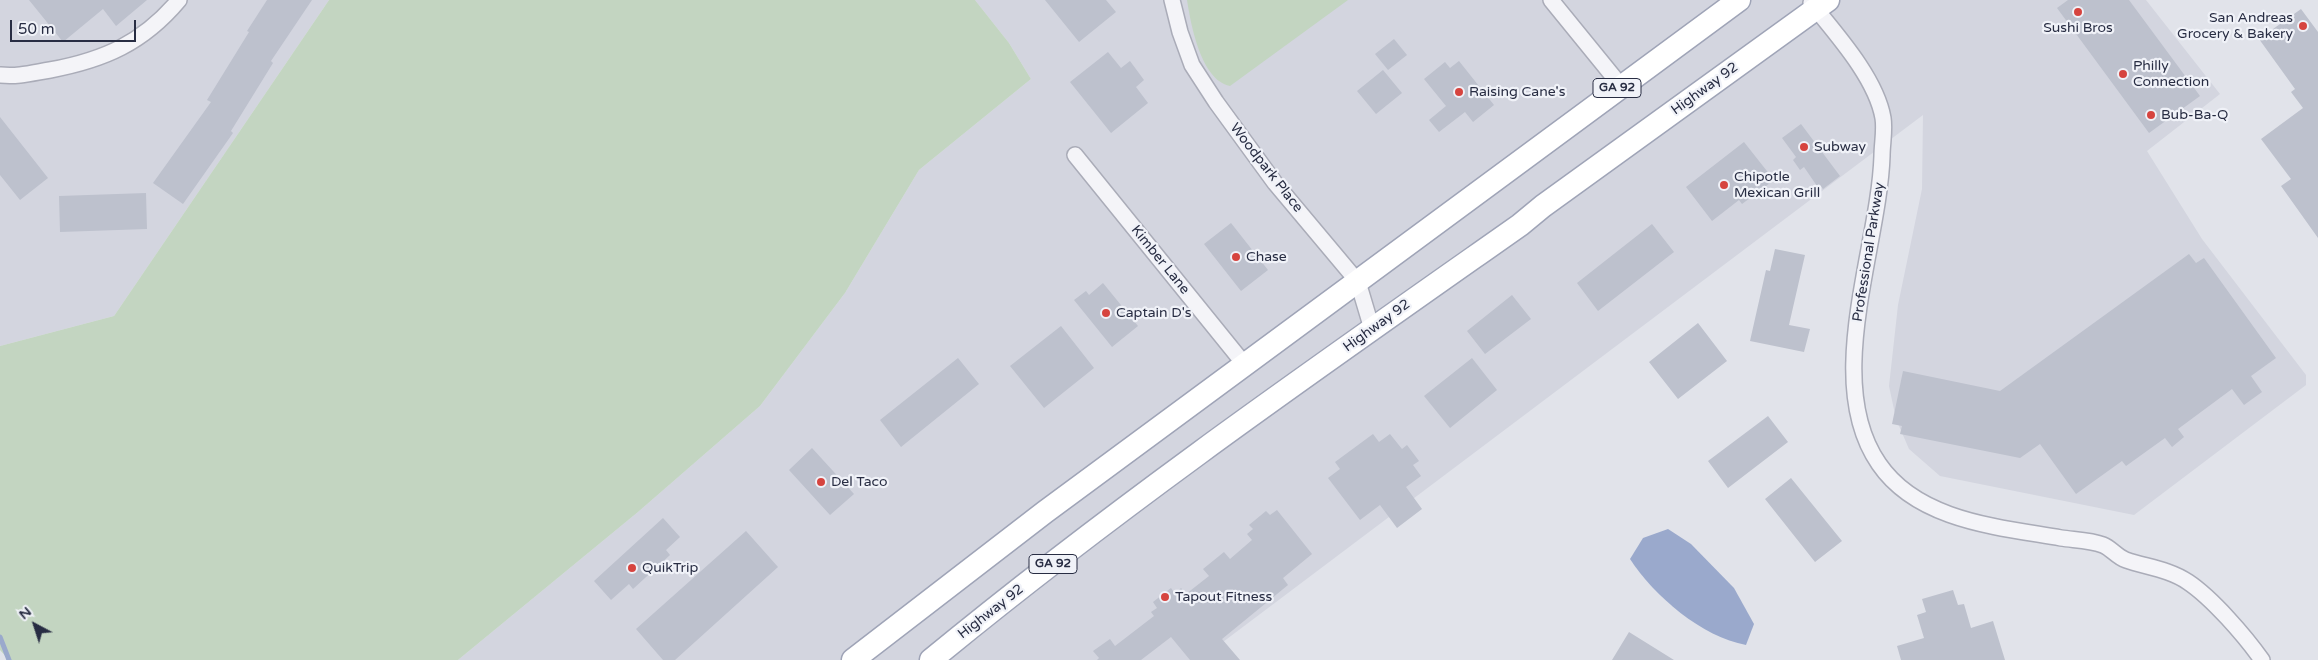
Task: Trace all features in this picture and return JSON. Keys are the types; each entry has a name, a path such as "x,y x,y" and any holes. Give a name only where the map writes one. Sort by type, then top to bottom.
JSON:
{"main road":[{"name":"GA 92","path":"854,660 1045,512 1739,0"},
{"name":"Highway 92","path":"931,660 993,609 1161,482 1372,329 1520,225 1818,3"}],"street":[{"path":"0,75 16,77 96,59 129,44 162,20 179,0"},
{"name":"Woodpark Place","path":"1172,0 1180,32 1192,65 1216,102 1275,183 1358,282 1372,329"},
{"path":"1551,0 1620,86"},
{"name":"Professional Parkway","path":"1818,3 1867,80 1883,119 1881,186 1859,301 1853,388 1861,430 1879,465 1911,497 1934,509 1990,526 2104,545 2123,560 2168,572 2188,582 2226,616 2262,660"},
{"name":"Kimber Lane","path":"1075,155 1245,365"}],"shaded area":[{"path":"0,0 329,0 114,316 0,346"},
{"path":"975,0 2146,0 2220,94 2147,151 2202,239 2306,375 2306,385 2134,515 1940,476 1909,449 1896,419 1889,386 1898,305 1922,189 1923,115 1199,660 458,660 638,512 760,406 845,293 919,170 1031,79 1009,43"}],"green space":[{"path":"329,0 975,0 1009,43 1031,79 919,170 845,293 760,406 638,512 458,660 9,660 0,650 0,346 114,316"},
{"path":"1187,0 1348,0 1230,86 1220,82 1205,63 1191,23"}],"water":[{"path":"1668,529 1691,544 1734,588 1754,624 1746,645 1729,641 1696,624 1680,613 1652,587 1630,559 1643,538"}],"building":[{"path":"29,0 147,0 116,26 103,9 63,42"},
{"path":"267,0 312,0 271,61 273,63 231,131 233,133 183,204 153,183 211,102 207,100"},
{"path":"1045,0 1106,0 1116,12 1079,42"},
{"path":"2068,0 2129,0 2200,96 2149,133 2057,8"},
{"path":"2301,9 2318,32 2318,238 2281,186 2291,179 2261,139 2303,108 2291,92 2295,89 2259,39"},
{"path":"1394,39 1407,55 1388,70 1375,54"},
{"path":"1108,52 1121,68 1130,61 1144,80 1136,87 1148,103 1111,133 1070,82"},
{"name":"Raising Cane's","path":"1459,61 1494,105 1473,122 1465,112 1439,132 1429,120 1446,106 1424,79 1445,62 1450,68"},
{"path":"1383,70 1402,93 1376,114 1357,91"},
{"path":"0,117 48,178 20,200 0,175"},
{"name":"Subway","path":"1801,124 1840,176 1823,189 1819,184 1817,186 1804,167 1800,170 1793,160 1796,157 1782,138"},
{"path":"1744,142 1774,180 1742,204 1739,200 1712,221 1686,187"},
{"path":"146,193 147,229 60,232 59,196"},
{"name":"Chase","path":"1231,223 1268,270 1241,291 1204,244"},
{"path":"1652,224 1674,252 1598,311 1577,283"},
{"path":"1775,249 1805,255 1789,325 1810,329 1804,352 1750,341 1766,270 1770,271"},
{"path":"2189,254 2196,263 2204,258 2276,358 2251,376 2262,392 2244,405 2232,389 2178,429 2184,437 2172,447 2165,438 2126,466 2122,461 2076,494 2040,444 2020,458 1900,434 1902,426 1892,424 1903,371 2000,391"},
{"name":"Captain D's","path":"1103,283 1138,326 1112,347 1074,300 1086,291 1089,295"},
{"path":"1512,295 1531,319 1485,354 1467,331"},
{"path":"1698,323 1727,361 1678,399 1649,362"},
{"path":"1061,326 1094,368 1044,408 1010,366"},
{"path":"958,358 979,384 901,447 880,420"},
{"path":"1472,358 1497,390 1450,428 1424,396"},
{"path":"1768,416 1788,442 1728,488 1708,461"},
{"path":"1373,434 1379,442 1390,434 1402,449 1407,445 1419,461 1413,465 1421,476 1406,487 1422,509 1397,528 1380,505 1360,520 1328,478 1340,469 1335,462"},
{"name":"Del Taco","path":"812,448 854,494 830,515 789,470"},
{"path":"1791,478 1842,541 1815,562 1765,499"},
{"path":"1277,510 1312,554 1283,578 1288,585 1222,639 1240,660 1190,660 1171,637 1141,660 1097,660 1099,658 1093,651 1110,639 1115,646 1154,616 1151,612 1157,608 1153,602 1171,588 1175,594 1181,588 1186,594 1209,576 1203,569 1224,552 1230,559 1252,540 1247,534 1253,529 1249,525 1266,511 1270,515"},
{"name":"QuikTrip","path":"663,518 680,537 666,550 670,555 633,589 629,584 611,600 594,581"},
{"name":"QuikTrip","path":"746,531 778,567 675,660 663,660 636,629"},
{"path":"1953,590 1958,605 1964,604 1971,628 1993,621 2005,660 1901,660 1897,646 1924,638 1917,615 1926,612 1922,599"},
{"path":"1629,632 1674,660 1612,660"}],"waterway":[{"path":"0,637 9,660"}],"place":[{"name":"Sushi Bros","path":"2078,12"},
{"name":"San Andreas Grocery & Bakery","path":"2303,26"},
{"name":"Philly Connection","path":"2123,74"},
{"name":"Raising Cane's","path":"1459,92"},
{"name":"Bub-Ba-Q","path":"2151,115"},
{"name":"Subway","path":"1804,147"},
{"name":"Chipotle Mexican Grill","path":"1724,185"},
{"name":"Chase","path":"1236,257"},
{"name":"Captain D's","path":"1106,313"},
{"name":"Del Taco","path":"821,482"},
{"name":"QuikTrip","path":"632,568"},
{"name":"Tapout Fitness","path":"1165,597"}]}
